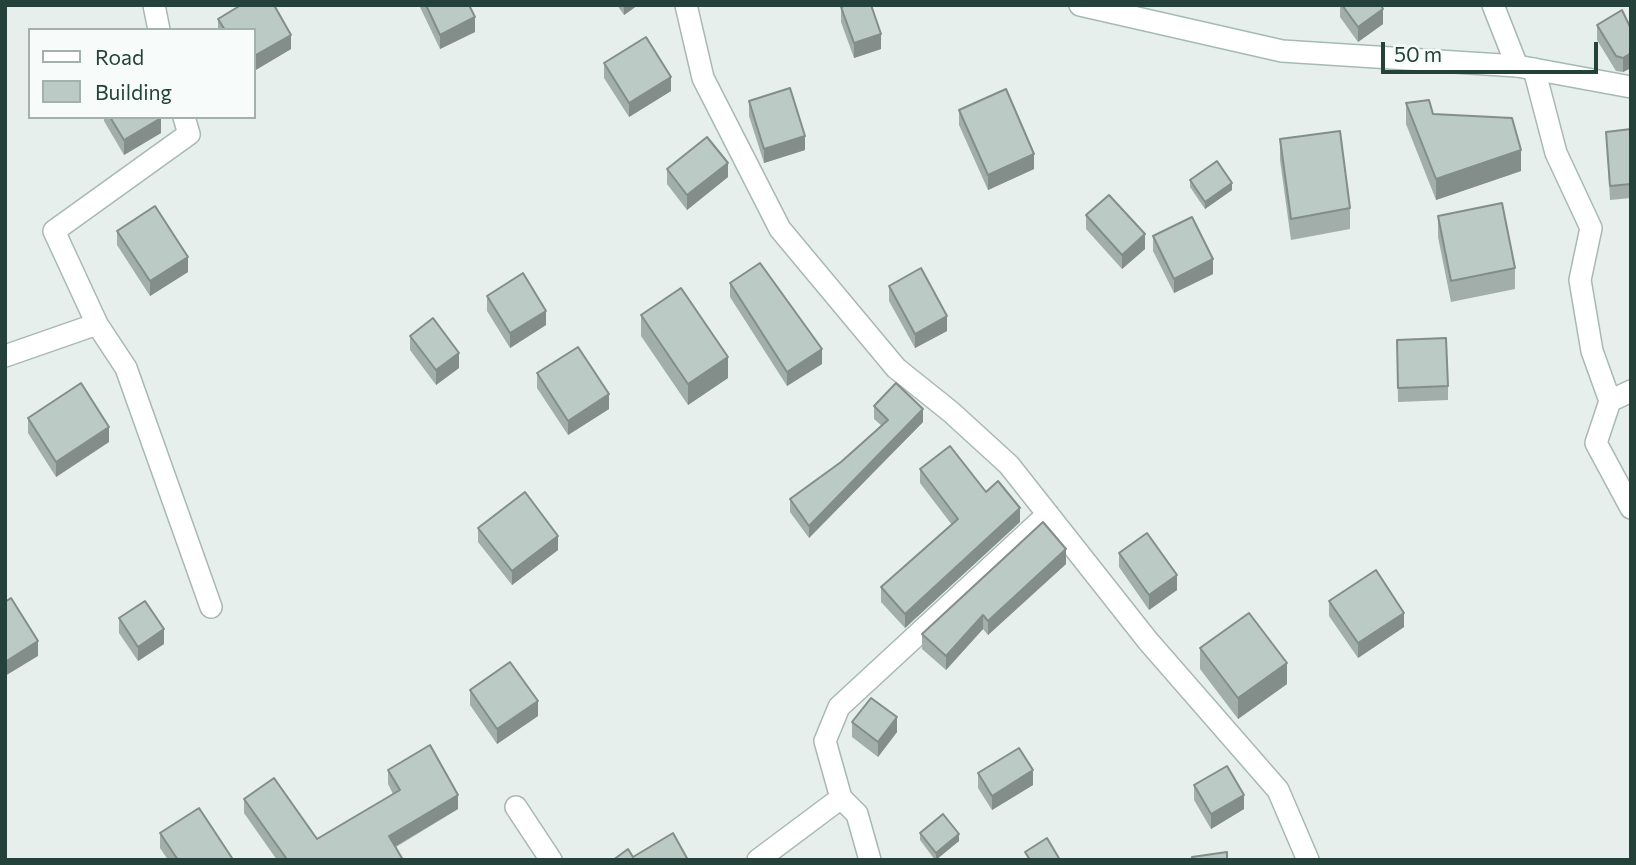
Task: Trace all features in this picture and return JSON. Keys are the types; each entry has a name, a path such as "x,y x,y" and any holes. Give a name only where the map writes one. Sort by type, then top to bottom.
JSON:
{"street":[{"path":"154,5 159,28"},
{"path":"686,5 703,78 780,229 895,368 951,412 1009,465 1148,641 1278,790 1308,860"},
{"path":"1080,5 1282,51 1526,68 1631,87"},
{"path":"1493,5 1526,68 1556,153 1591,229 1580,280 1592,351 1610,401 1596,443 1631,508"},
{"path":"185,119 189,134 54,231 97,324 127,368 211,607"},
{"path":"5,356 97,324"},
{"path":"1610,401 1631,391"},
{"path":"870,860 857,814 841,799 825,741 839,707 1048,514"},
{"path":"758,860 841,799"},
{"path":"516,807 551,860"}],"building":[{"path":"241,5 274,5 291,35 256,55 256,28 224,28 218,19"},
{"path":"426,5 469,5 475,17 440,35"},
{"path":"871,5 881,34 854,43 841,7"},
{"path":"1342,5 1381,5 1383,9 1358,27"},
{"path":"1622,10 1631,29 1631,53 1623,58 1616,56 1597,25"},
{"path":"646,37 671,77 629,103 604,63"},
{"path":"790,88 805,136 764,149 749,101"},
{"path":"1006,89 1034,154 988,175 959,110"},
{"path":"1429,100 1433,114 1512,118 1521,150 1436,179 1406,103"},
{"path":"111,119 159,119 124,140"},
{"path":"1631,129 1631,184 1610,186 1606,132"},
{"path":"1340,131 1350,208 1291,219 1280,139"},
{"path":"707,137 728,163 687,195 667,169"},
{"path":"1217,161 1232,183 1205,202 1190,180"},
{"path":"1109,195 1145,234 1122,255 1086,215"},
{"path":"1502,203 1515,268 1451,281 1438,216"},
{"path":"155,206 188,257 150,281 117,231"},
{"path":"1192,217 1213,259 1174,279 1153,236"},
{"path":"760,263 822,349 787,372 730,283"},
{"path":"921,268 947,316 915,334 889,286"},
{"path":"523,273 546,311 510,333 487,296"},
{"path":"681,288 728,357 688,384 641,315"},
{"path":"433,318 459,353 436,370 410,336"},
{"path":"1446,338 1448,386 1398,388 1397,340"},
{"path":"578,347 609,394 568,421 537,373"},
{"path":"81,383 109,427 56,462 28,418"},
{"path":"896,383 923,409 809,526 790,499 841,462 888,420 874,406"},
{"path":"950,446 986,492 998,481 1020,508 905,614 881,587 958,519 920,469"},
{"path":"525,492 558,536 512,571 478,528"},
{"path":"1043,522 1066,549 988,621 983,615 946,656 922,634"},
{"path":"1147,533 1177,575 1149,595 1119,553"},
{"path":"1376,570 1404,613 1358,643 1329,601"},
{"path":"11,598 38,641 5,662 5,602"},
{"path":"145,601 164,629 138,647 119,618"},
{"path":"1249,613 1287,663 1238,698 1200,648"},
{"path":"510,662 538,701 497,729 470,690"},
{"path":"871,698 897,717 878,742 852,722"},
{"path":"430,745 458,795 389,836 403,860 282,860 286,858 244,799 274,778 317,839 400,790 388,770"},
{"path":"1019,748 1033,770 992,796 978,773"},
{"path":"1227,766 1244,795 1211,814 1194,785"},
{"path":"199,808 232,858 230,860 178,860 160,833"},
{"path":"943,814 959,834 936,853 920,833"},
{"path":"673,833 688,860 613,860 628,849 633,857"},
{"path":"1047,838 1060,860 1030,860 1025,852"},
{"path":"1227,852 1227,860 1192,860 1192,857"}]}
